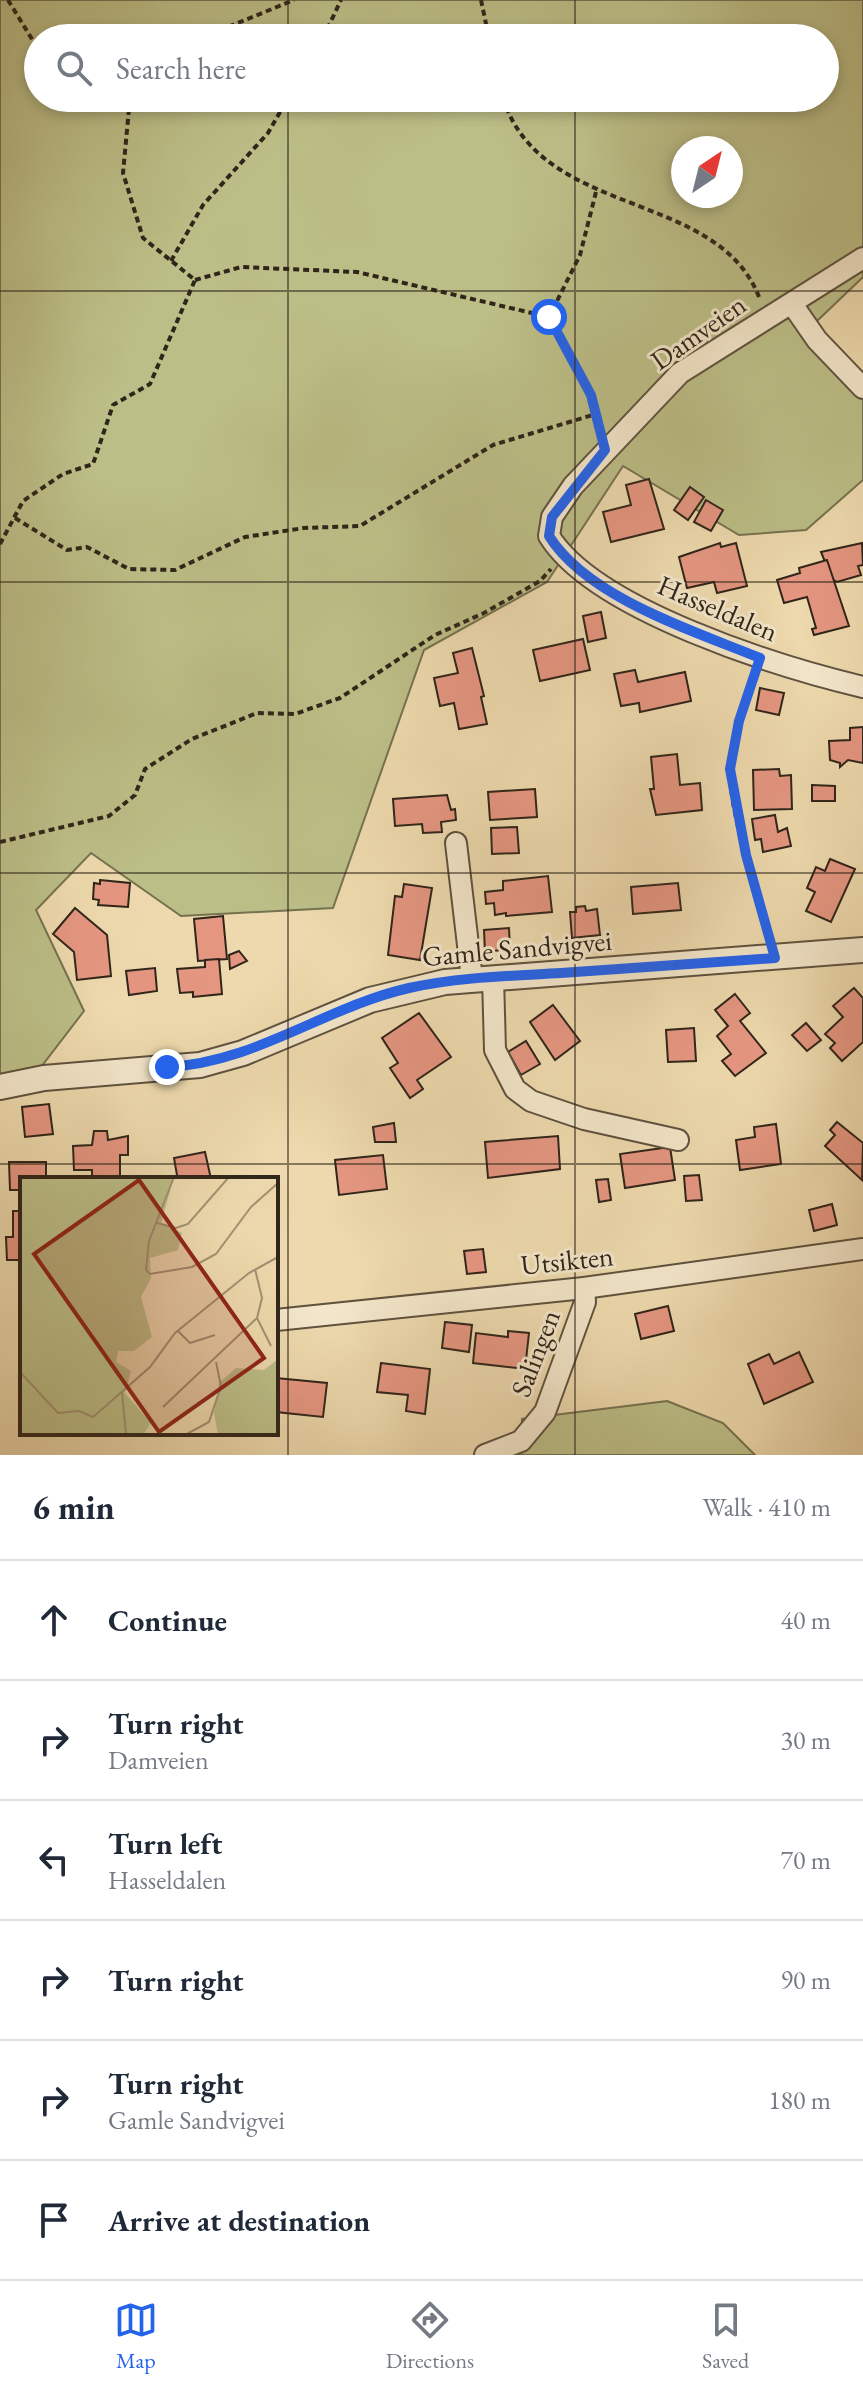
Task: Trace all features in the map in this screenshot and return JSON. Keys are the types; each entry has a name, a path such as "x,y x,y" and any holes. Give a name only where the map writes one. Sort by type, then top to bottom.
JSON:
{"street":[{"name":"Damveien","path":"562,556 549,536 552,517 605,450 680,373 863,258"},
{"path":"792,304 817,340 863,388"},
{"name":"Hasseldalen","path":"562,556 622,596 760,658 863,687"},
{"path":"456,843 495,1050 515,1089 531,1101 584,1119 678,1140"},
{"name":"Gamle Sandvigvei","path":"0,1087 44,1078 200,1065 243,1053 370,1000 408,989 482,978 863,950"},
{"name":"Utsikten","path":"278,1320 584,1288 863,1249"},
{"name":"Salingen","path":"485,1455 521,1441 545,1412 585,1302 584,1288"}],"path":[{"path":"8,0 24,26"},
{"path":"235,24 294,0"},
{"path":"330,24 341,0"},
{"path":"481,0 486,24"},
{"path":"129,112 123,173 143,238 195,280"},
{"path":"171,261 203,205 268,133 280,112"},
{"path":"509,112 528,143 596,192 695,228 728,254 754,285 767,318"},
{"path":"549,317 580,255 596,192"},
{"path":"195,280 241,267 357,272 549,317 591,395 605,450"},
{"path":"0,544 23,501 63,474 93,464 113,405 150,384 195,280"},
{"path":"15,518 67,550 87,547 129,569 175,570 245,537 304,528 360,526 493,445 596,414"},
{"path":"0,842 109,816 135,795 145,769 192,739 257,713 295,714 340,698 435,635 484,613 540,581 562,556"},
{"path":"760,658 739,721 730,769 746,855 775,958"}],"green space":[{"path":"0,0 863,0 863,277 816,322 863,395 863,480 806,530 739,535 623,466 547,582 424,650 333,908 181,916 91,853 36,910 84,1011 41,1067 0,1092"},
{"path":"667,1401 723,1423 755,1455 498,1455 521,1444 522,1419"}],"building":[{"path":"649,479 664,529 611,542 603,512 631,505 626,485"},
{"path":"690,487 704,497 688,520 674,510"},
{"path":"706,500 723,510 711,531 694,522"},
{"path":"720,543 721,547 736,543 747,586 717,593 714,582 687,588 679,557"},
{"path":"862,543 863,565 858,566 861,575 837,582 832,579 821,552"},
{"path":"827,560 849,626 814,635 812,629 816,628 807,597 784,603 777,580 800,573 799,568"},
{"path":"601,612 606,638 588,642 583,616"},
{"path":"583,639 590,670 540,681 533,650"},
{"path":"472,648 484,696 481,697 487,724 459,729 454,703 440,706 434,678 458,673 453,653"},
{"path":"635,670 638,682 685,672 691,701 640,712 639,703 621,706 614,674"},
{"path":"760,688 784,693 779,715 756,710"},
{"path":"863,727 863,763 848,760 840,767 840,763 830,760 829,741 850,740 850,728"},
{"path":"677,754 680,785 700,783 702,810 656,815 650,789 654,789 651,757"},
{"path":"779,769 780,776 791,775 792,809 754,810 753,770"},
{"path":"812,785 835,786 835,801 812,801"},
{"path":"535,789 537,817 490,820 488,792"},
{"path":"447,795 451,810 455,809 456,820 441,822 442,832 423,833 422,824 395,826 393,799"},
{"path":"775,815 778,832 787,828 791,846 763,852 761,839 755,840 752,819"},
{"path":"517,827 519,853 492,854 491,828"},
{"path":"830,859 855,869 831,922 806,911 815,892 807,888 816,867 825,871"},
{"path":"548,876 552,912 495,915 494,903 486,904 485,892 503,890 503,881"},
{"path":"100,880 130,883 128,907 98,905 99,900 93,899 94,883 100,884"},
{"path":"678,883 681,910 633,914 631,887"},
{"path":"404,884 432,888 420,960 388,955 395,896 402,897"},
{"path":"585,906 586,911 597,909 600,935 572,938 570,912 576,912 576,907"},
{"path":"75,908 107,935 111,976 77,980 74,952 53,934"},
{"path":"223,916 227,959 198,961 194,919"},
{"path":"509,928 510,949 485,952 484,930"},
{"path":"239,951 247,961 230,969 229,955"},
{"path":"219,959 222,994 193,997 193,992 180,993 177,969 205,967 205,960"},
{"path":"155,968 157,991 129,995 126,971"},
{"path":"854,988 863,998 863,1042 842,1061 830,1048 835,1043 825,1034 843,1017 833,1006"},
{"path":"735,994 750,1013 740,1021 766,1053 735,1076 722,1061 731,1054 717,1036 728,1026 715,1010"},
{"path":"553,1005 580,1041 555,1060 530,1022"},
{"path":"419,1013 451,1057 417,1080 423,1089 410,1098 390,1068 398,1063 382,1038"},
{"path":"806,1023 821,1040 807,1051 792,1035"},
{"path":"694,1028 696,1061 668,1062 666,1030"},
{"path":"526,1041 540,1064 521,1075 508,1052"},
{"path":"49,1104 53,1134 25,1137 22,1107"},
{"path":"837,1122 863,1143 862,1180 825,1146 835,1135 830,1130"},
{"path":"394,1123 396,1142 375,1142 373,1127"},
{"path":"776,1124 781,1164 740,1170 736,1140 755,1137 754,1127"},
{"path":"94,1131 107,1131 108,1140 128,1136 128,1155 120,1155 120,1177 92,1177 92,1170 74,1170 73,1146 92,1145"},
{"path":"558,1136 560,1169 488,1178 485,1142"},
{"path":"670,1147 675,1180 625,1188 620,1154"},
{"path":"205,1152 211,1177 176,1177 174,1158"},
{"path":"383,1155 387,1189 339,1195 335,1160"},
{"path":"9,1162 46,1162 46,1177 20,1177 20,1190 10,1190"},
{"path":"699,1175 702,1200 686,1201 684,1176"},
{"path":"608,1179 611,1200 599,1202 596,1180"},
{"path":"832,1204 837,1225 814,1231 809,1210"},
{"path":"13,1211 20,1211 20,1260 7,1260 6,1237 13,1237"},
{"path":"483,1249 486,1272 467,1274 464,1251"},
{"path":"668,1306 674,1331 641,1339 635,1314"},
{"path":"445,1322 472,1325 469,1352 442,1348"},
{"path":"508,1331 529,1333 525,1369 473,1363 476,1333 508,1337"},
{"path":"799,1352 813,1382 764,1404 748,1364 769,1354 774,1364"},
{"path":"381,1363 430,1369 425,1414 406,1411 408,1395 377,1392"},
{"path":"278,1378 327,1383 323,1417 278,1412"}],"route":[{"path":"167,1067 200,1065 243,1053 370,1000 445,982 775,958 746,855 730,769 739,721 760,658 673,622 594,580 562,556 549,536 552,517 573,486 605,450 591,395 549,317"}]}
